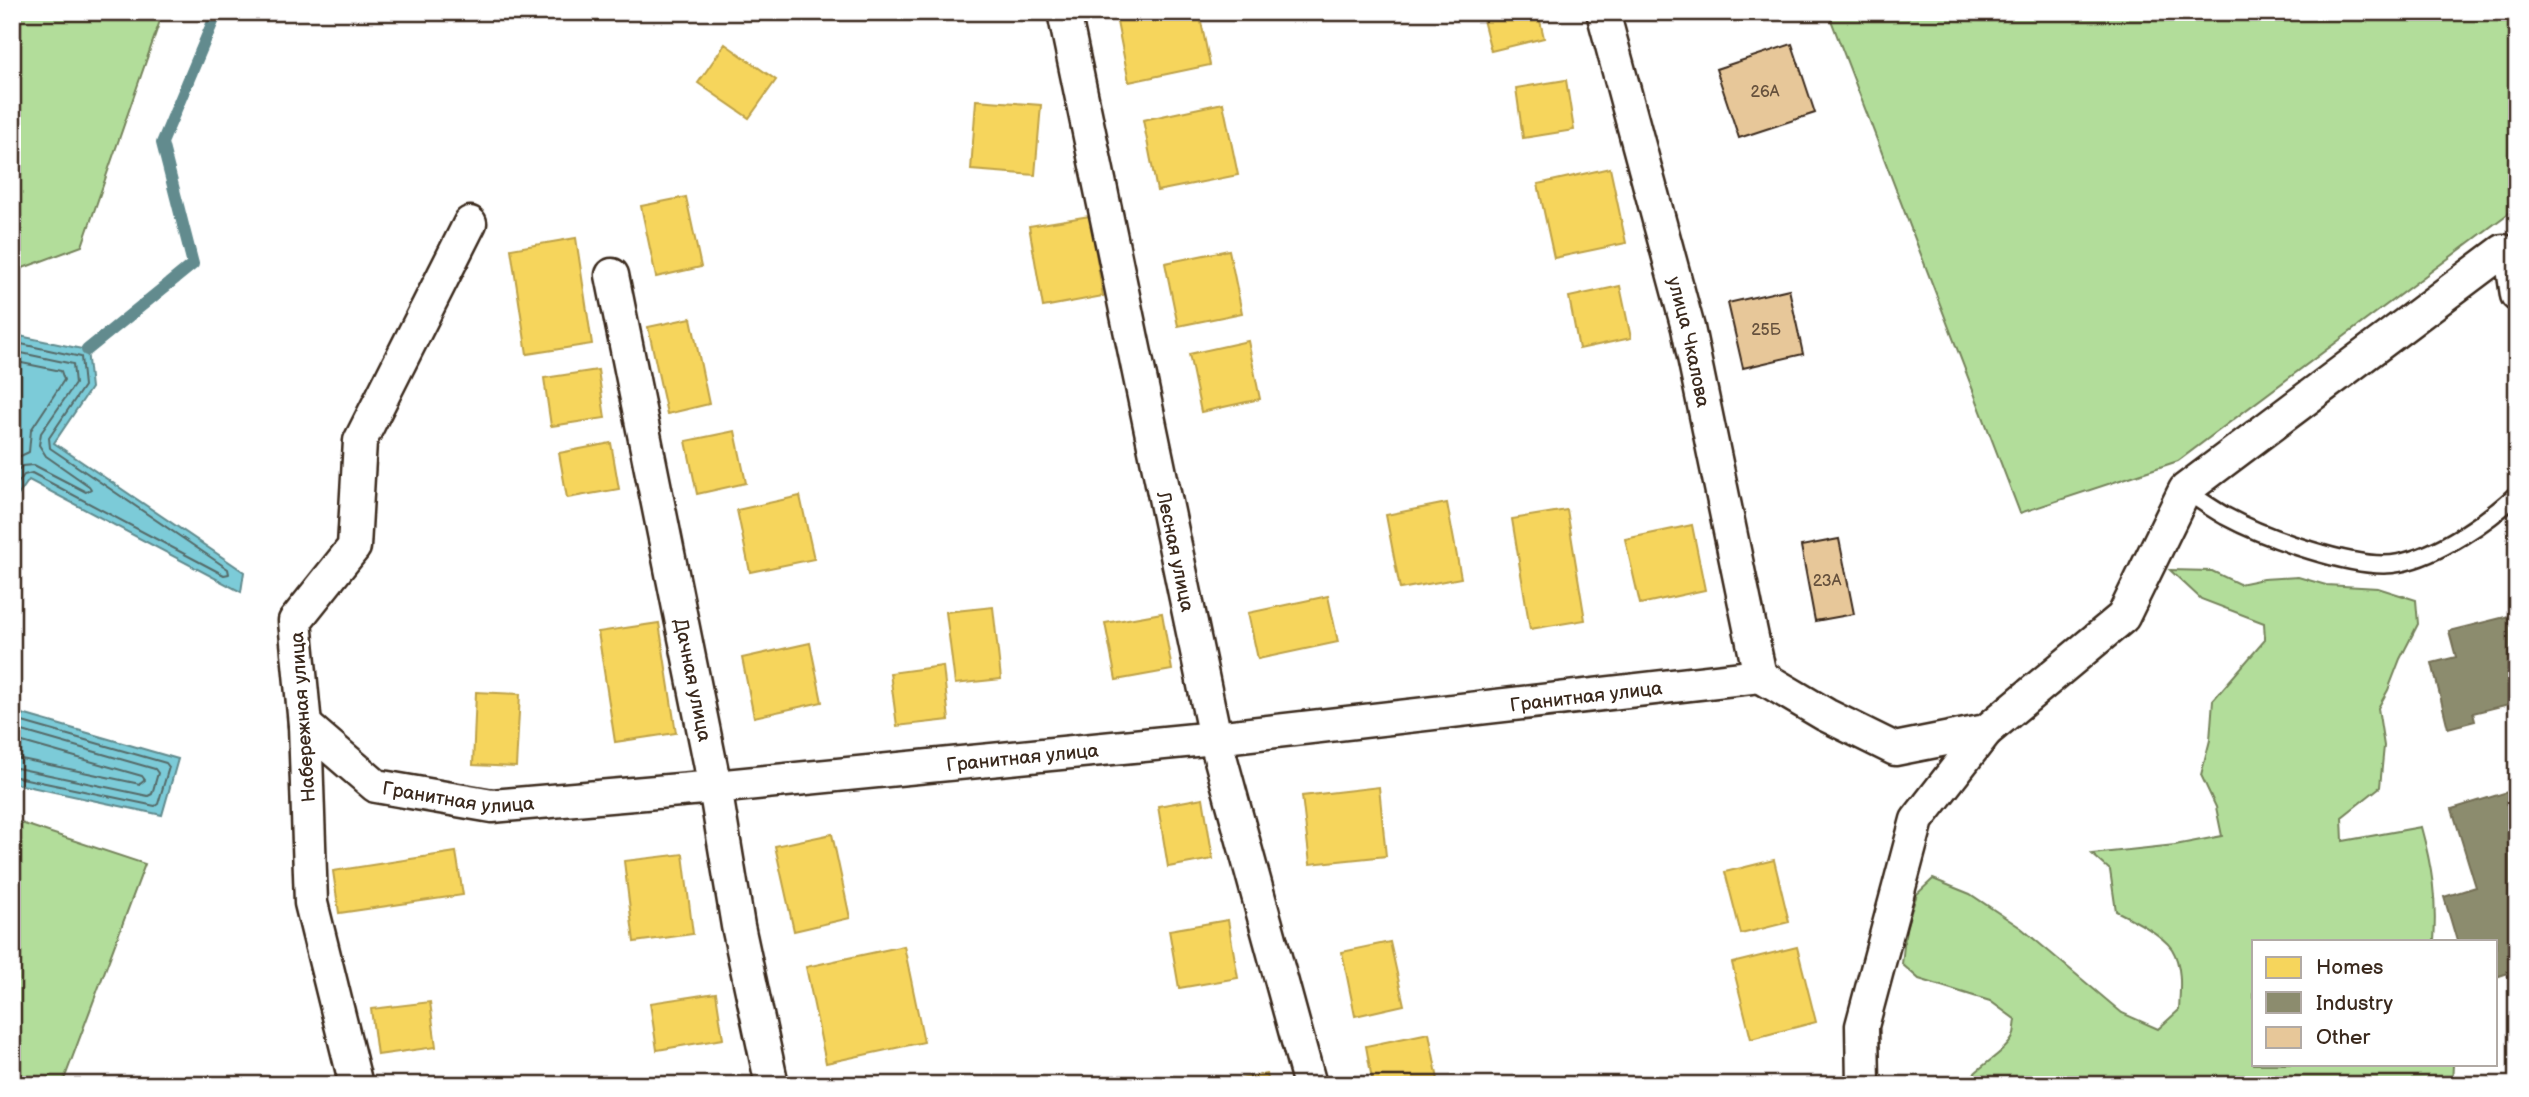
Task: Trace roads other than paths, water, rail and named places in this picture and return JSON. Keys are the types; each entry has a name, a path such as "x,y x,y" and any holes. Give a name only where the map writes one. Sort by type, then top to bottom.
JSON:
{"street":[{"name":"Лесная улица","path":"1064,12 1215,737 1310,1085"},
{"name":"улица Чкалова","path":"1603,12 1688,328 1760,676"},
{"name":"Набережная улица","path":"356,1085 311,903 305,725 295,621 354,547 360,441 470,223"},
{"path":"1863,1085 1862,1026 1917,820 1986,731 2123,617 2185,490 2503,251 2513,268 2517,295"},
{"name":"Дачная улица","path":"612,275 715,787 738,926 772,1085"},
{"name":"Гранитная улица","path":"305,725 376,786 492,806 715,787 1215,737 1760,676"},
{"path":"1760,676 1826,715 1895,749 1986,731"}],"lane":[{"path":"2185,490 2226,517 2316,552 2364,563 2396,564 2427,555 2498,511 2517,494"}],"water":[{"path":"15,335 87,350 91,388 54,443 244,572 241,592 29,480 12,504 12,338"},
{"path":"12,711 178,759 162,815 12,783"}],"waterway":[{"path":"87,350 193,264 162,143 217,12"}]}
